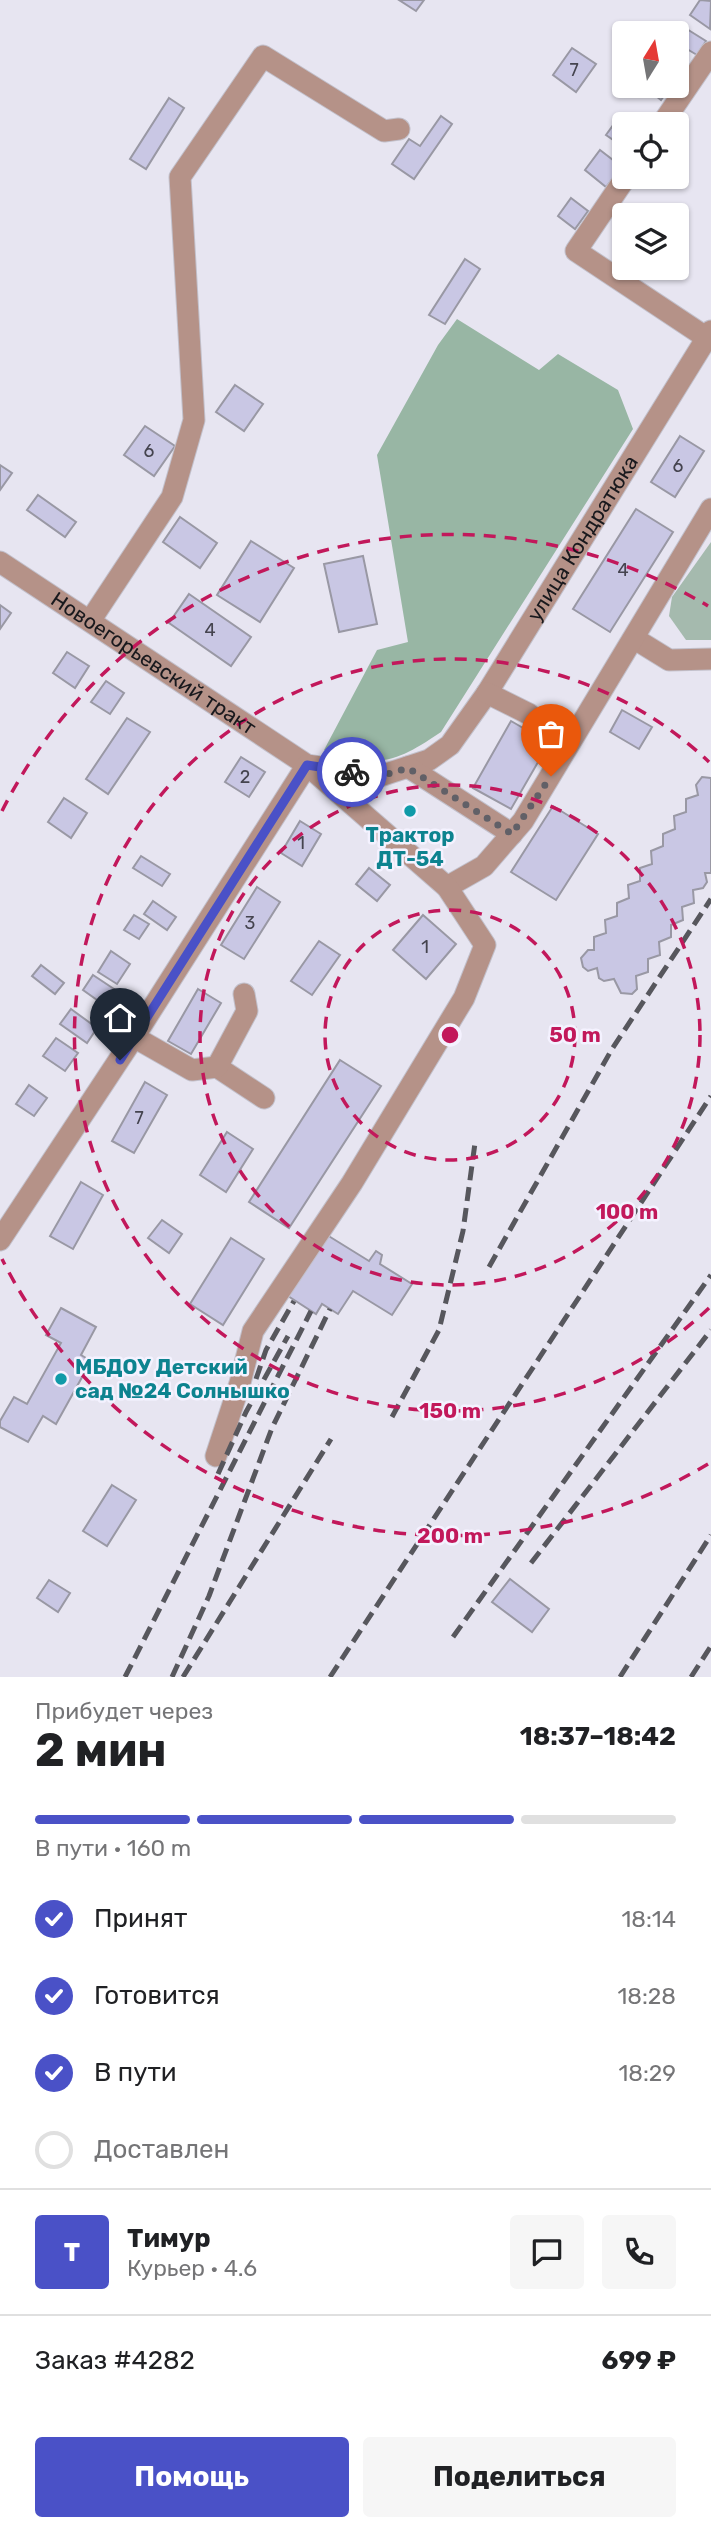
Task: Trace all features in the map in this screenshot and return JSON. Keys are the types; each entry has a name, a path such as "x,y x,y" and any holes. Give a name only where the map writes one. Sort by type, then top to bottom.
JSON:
{"street":[{"path":"670,112 711,52"},
{"path":"90,621 172,497 194,420 180,177 263,56 384,131 399,129"},
{"path":"618,189 576,251 709,334"},
{"name":"улица Кондратюка","path":"450,745 486,692 709,334"},
{"path":"446,887 484,866 512,834 635,639 711,509"},
{"name":"Новоегорьевский тракт","path":"0,562 307,765 446,887 485,945 464,998 352,1183 253,1331 240,1383 216,1456"},
{"path":"635,639 669,660 711,659"},
{"path":"486,692 529,714"},
{"name":"Новоегорьевский тракт","path":"307,765 380,776 429,760 450,745"},
{"path":"0,1240 134,1037 307,765"},
{"path":"408,768 512,834"},
{"path":"218,1067 247,1011 244,994"},
{"path":"134,1037 192,1070 218,1067 264,1098"}],"green space":[{"path":"457,319 539,370 558,354 618,390 633,429 441,732 398,757 372,761 343,756 324,750 377,650 408,642 377,455 438,345"},
{"path":"711,542 711,640 686,640 669,616 672,597"}],"building":[{"path":"399,0 424,0 416,11"},
{"path":"700,0 711,1 710,29 690,15"},
{"path":"690,31 706,41 697,55 690,51"},
{"path":"572,48 596,64 576,92 553,75"},
{"path":"169,98 184,108 146,169 130,159"},
{"path":"441,116 452,124 414,179 392,164 409,139 420,146"},
{"path":"612,127 612,139 606,135"},
{"path":"600,150 612,159 612,180 606,187 585,170"},
{"path":"571,198 588,211 575,229 558,216"},
{"path":"465,259 480,269 445,324 429,315"},
{"path":"235,385 263,404 244,431 216,412"},
{"path":"145,426 175,446 154,476 124,455"},
{"path":"680,436 704,451 675,497 651,482"},
{"path":"0,465 12,473 0,490"},
{"path":"38,495 76,522 65,537 27,510"},
{"path":"636,509 673,532 610,632 573,609"},
{"path":"180,517 217,543 200,568 163,542"},
{"path":"251,541 294,568 260,622 217,595"},
{"path":"363,556 377,624 339,632 324,564"},
{"path":"189,594 251,637 231,666 169,623"},
{"path":"0,605 11,613 0,629"},
{"path":"67,652 89,666 75,688 53,673"},
{"path":"106,681 124,693 110,714 91,702"},
{"path":"622,710 652,727 639,749 610,732"},
{"path":"127,718 150,732 108,794 86,779"},
{"path":"511,721 549,743 511,809 473,788"},
{"path":"241,757 265,772 249,797 225,782"},
{"path":"702,777 711,778 711,873 705,873 707,882 703,888 693,890 694,903 682,907 683,920 671,925 671,937 659,942 660,955 648,959 648,972 636,976 637,989 632,994 621,993 614,979 604,981 599,978 597,968 588,971 583,967 581,958 588,950 594,950 594,937 606,933 605,920 617,916 617,903 629,898 628,885 640,881 640,868 652,864 651,851 663,846 663,834 675,829 674,816 686,812 686,799 698,795 696,785"},
{"path":"64,798 87,813 71,838 48,822"},
{"path":"553,806 598,834 556,900 511,872"},
{"path":"300,821 321,834 302,866 281,853"},
{"path":"141,856 170,874 162,886 133,868"},
{"path":"369,868 390,885 377,901 356,884"},
{"path":"257,887 280,902 244,959 221,945"},
{"path":"153,901 176,917 167,930 144,914"},
{"path":"134,915 149,924 139,939 124,930"},
{"path":"423,915 456,944 426,979 393,950"},
{"path":"319,941 340,955 312,995 291,981"},
{"path":"111,951 130,964 117,984 98,972"},
{"path":"41,965 64,983 55,994 32,976"},
{"path":"93,975 117,991 107,1007 83,990"},
{"path":"198,989 221,1003 191,1054 168,1041"},
{"path":"71,1009 97,1028 87,1043 60,1024"},
{"path":"56,1038 78,1053 65,1071 43,1056"},
{"path":"340,1060 381,1086 289,1228 249,1202"},
{"path":"145,1082 167,1095 134,1153 112,1141"},
{"path":"29,1085 47,1098 34,1116 16,1104"},
{"path":"227,1132 253,1149 226,1192 200,1175"},
{"path":"81,1182 103,1195 73,1249 50,1236"},
{"path":"162,1220 182,1234 169,1253 148,1238"},
{"path":"327,1235 369,1261 376,1251 382,1255 380,1264 412,1284 392,1315 353,1291 338,1314 322,1304 316,1314 288,1296"},
{"path":"231,1238 264,1259 223,1325 190,1304"},
{"name":"МБДОУ Детский сад №24 Солнышко","path":"61,1308 96,1327 81,1355 91,1361 56,1424 43,1416 28,1442 0,1427 0,1421 14,1397 27,1404 61,1343 46,1335"},
{"path":"112,1485 136,1500 107,1546 83,1531"},
{"path":"510,1579 549,1609 532,1632 492,1602"},
{"path":"49,1580 70,1593 58,1612 37,1598"}],"railway":[{"path":"489,1267 612,1049 711,899"},
{"path":"330,1677 711,1096"},
{"path":"392,1417 439,1330 463,1231 475,1143"},
{"path":"453,1637 711,1275"},
{"path":"256,1379 266,1350 294,1301"},
{"path":"172,1677 209,1596 272,1428 330,1309"},
{"path":"125,1677 311,1311"},
{"path":"531,1563 711,1330"},
{"path":"218,1474 246,1412 288,1336"},
{"path":"183,1677 331,1439"},
{"path":"620,1677 711,1535"},
{"path":"691,1677 711,1646"}],"way so far":[{"path":"352,772 380,776 408,768 512,834 551,776"}],"place":[{"name":"Трактор ДТ-54","path":"410,811"},
{"name":"МБДОУ Детский сад №24 Солнышко","path":"61,1379"}],"route":[{"path":"120,1060 307,765 352,772"}]}
